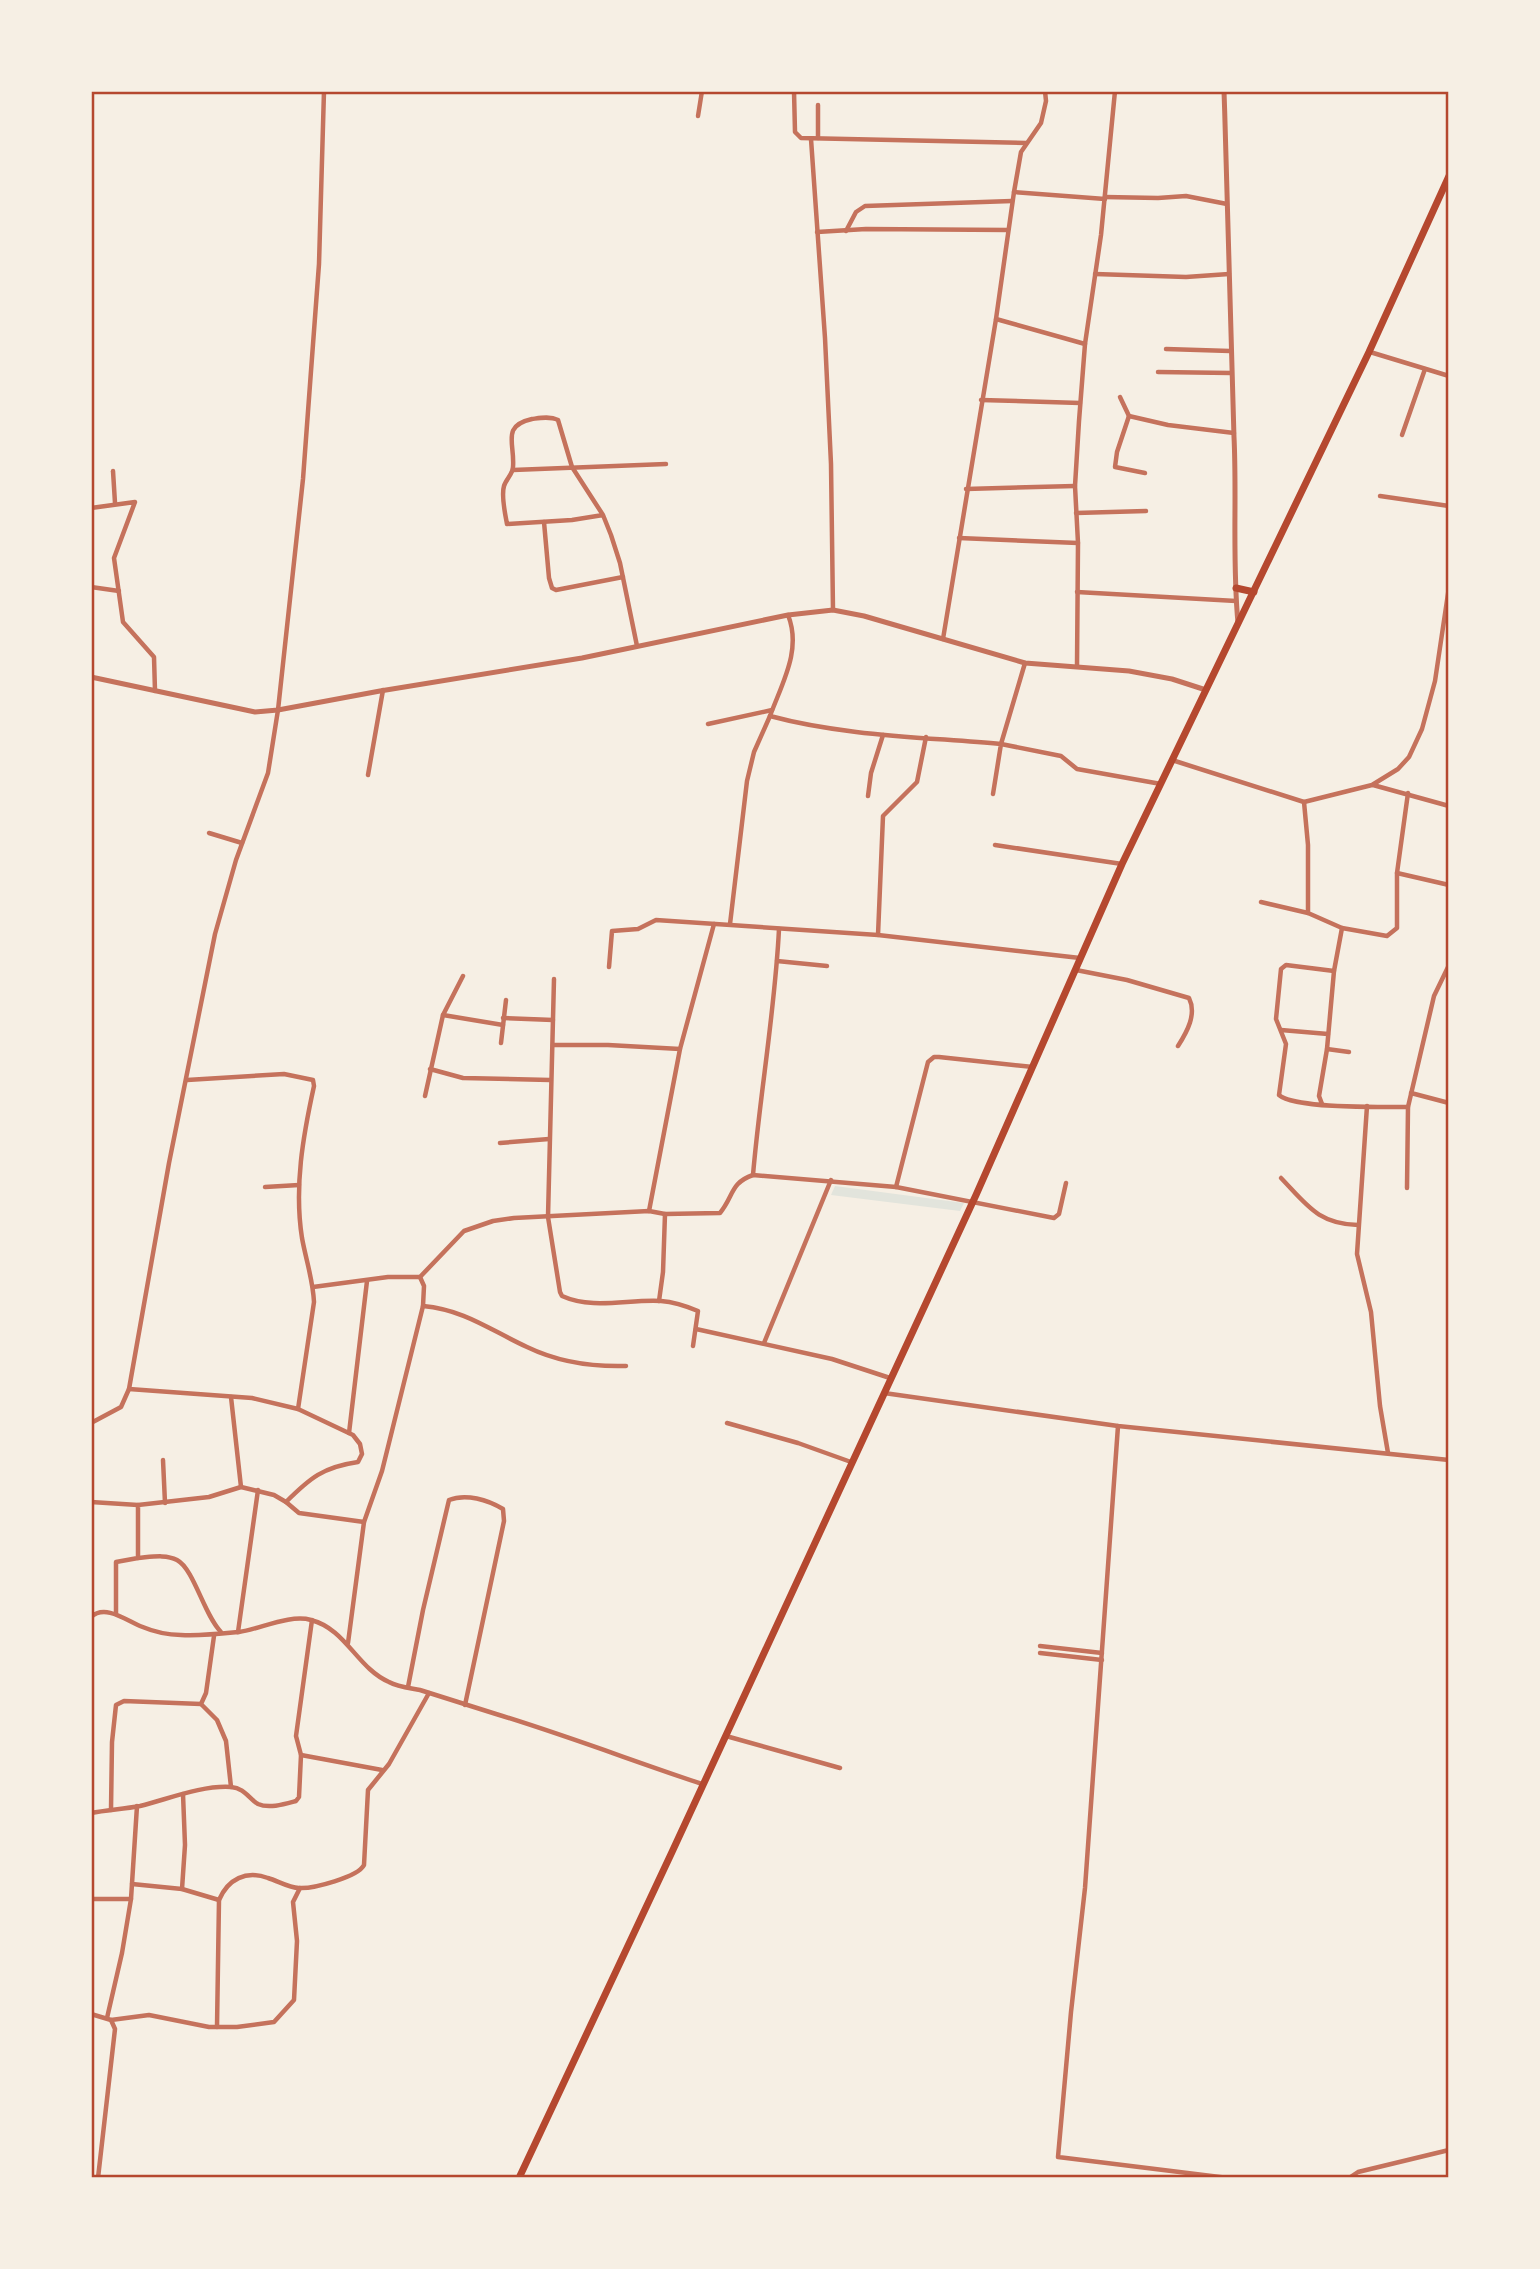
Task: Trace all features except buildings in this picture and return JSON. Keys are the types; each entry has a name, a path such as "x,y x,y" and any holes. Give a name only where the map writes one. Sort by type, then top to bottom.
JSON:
{"main road":[{"path":"519,2178 972,1203 1122,864 1369,352 1448,179"},
{"path":"1236,588 1254,592"}],"street":[{"path":"91,1423 121,1407 129,1389 169,1164 215,934 242,843 268,773 278,710 303,479 319,264 324,91"},
{"path":"698,116 702,91"},
{"path":"794,91 795,132 801,138 1026,143"},
{"path":"943,639 1021,152 1041,123 1046,101 1045,91"},
{"path":"1077,666 1078,543 1075,486 1080,403 1115,91"},
{"path":"1224,91 1238,622"},
{"path":"818,105 818,138"},
{"path":"811,138 830,451 833,610"},
{"path":"1014,192 1105,198 1185,196 1227,204"},
{"path":"846,231 856,212 865,206 1012,201"},
{"path":"817,232 1008,230"},
{"path":"1094,274 1186,277 1228,274"},
{"path":"996,319 1085,344"},
{"path":"1166,349 1230,351"},
{"path":"1369,352 1449,376"},
{"path":"1402,435 1425,369"},
{"path":"1158,372 1231,373"},
{"path":"1120,397 1129,416 1115,467 1145,473"},
{"path":"981,400 1080,403"},
{"path":"1129,416 1168,425 1234,433"},
{"path":"603,515 507,524 503,487 513,470 513,429 518,422 537,418 558,420 572,467 603,515 611,535 623,577 637,646"},
{"path":"513,470 666,464"},
{"path":"113,471 116,503"},
{"path":"966,489 1075,486"},
{"path":"1380,496 1449,506"},
{"path":"91,508 135,502 114,558 123,622 154,657 155,691"},
{"path":"1076,513 1146,512"},
{"path":"544,522 548,578 552,588 556,590 623,577"},
{"path":"959,538 1078,543"},
{"path":"91,587 119,591"},
{"path":"1172,760 1304,802 1373,785 1398,769 1409,757 1422,729 1435,681 1449,587"},
{"path":"1077,592 1236,601"},
{"path":"91,677 255,712 278,710 582,658 788,615 833,610 864,616 1025,663 1077,666 1172,679 1206,690"},
{"path":"730,924 747,781 754,752 793,652 792,626 788,615"},
{"path":"993,794 1001,744 1025,663"},
{"path":"368,775 383,690"},
{"path":"708,724 771,713 883,735 1001,744 1061,756 1077,769 1161,784"},
{"path":"868,796 871,773 883,735"},
{"path":"878,935 883,816 917,782 926,737"},
{"path":"1373,785 1449,806"},
{"path":"1261,902 1308,913 1342,928 1387,936 1394,933 1398,917 1397,873 1408,793"},
{"path":"1304,802 1308,845 1308,913"},
{"path":"209,833 242,843"},
{"path":"995,845 1122,864"},
{"path":"1397,873 1449,885"},
{"path":"609,967 610,941 614,930 638,929 656,920 878,935 1081,958"},
{"path":"649,1211 680,1049 713,924"},
{"path":"753,1175 779,928"},
{"path":"1322,1104 1319,1096 1342,928"},
{"path":"777,961 827,966"},
{"path":"1334,971 1286,965 1282,967 1276,1019 1286,1044 1279,1095 1293,1102 1408,1107"},
{"path":"1407,1188 1408,1107 1434,996 1449,965"},
{"path":"1076,970 1127,980 1189,998 1192,1004 1191,1018 1188,1031 1178,1046"},
{"path":"425,1096 443,1015 463,976"},
{"path":"554,979 548,1217 562,1296 588,1303 659,1301 698,1311 693,1346"},
{"path":"501,1043 506,1000"},
{"path":"443,1015 503,1025"},
{"path":"503,1018 554,1020"},
{"path":"1280,1030 1328,1034"},
{"path":"553,1045 680,1049"},
{"path":"1327,1049 1349,1052"},
{"path":"896,1187 928,1062 931,1059 939,1057 1033,1067"},
{"path":"430,1069 463,1077 550,1080"},
{"path":"187,1080 284,1074 313,1080 298,1167 302,1236 313,1287 311,1333 298,1409"},
{"path":"1411,1093 1449,1103"},
{"path":"1367,1106 1357,1254 1369,1300 1380,1406 1388,1453"},
{"path":"500,1143 549,1139"},
{"path":"313,1287 388,1277 420,1277 464,1231 493,1221 649,1211 665,1214 720,1213 727,1205 734,1185 753,1175 896,1187 1054,1218 1059,1214 1066,1183"},
{"path":"1281,1178 1327,1221 1339,1225 1358,1225"},
{"path":"764,1343 831,1180"},
{"path":"265,1187 299,1185"},
{"path":"659,1301 665,1214"},
{"path":"348,1644 364,1522 382,1471 423,1306 424,1286 420,1277"},
{"path":"349,1433 367,1281"},
{"path":"423,1306 444,1308 469,1316 528,1348 547,1355 597,1367 626,1366"},
{"path":"696,1329 832,1359 890,1378"},
{"path":"129,1389 252,1398 298,1409 349,1433 360,1444 361,1458 358,1462 329,1468 312,1477 286,1502"},
{"path":"884,1393 1118,1426 1449,1460"},
{"path":"231,1397 241,1487"},
{"path":"727,1423 798,1443 851,1462"},
{"path":"1118,1426 1085,1888 1058,2157 1228,2178"},
{"path":"163,1460 165,1503"},
{"path":"91,1502 138,1505 165,1503 209,1497 241,1487 274,1495 299,1513 364,1522"},
{"path":"238,1632 258,1490"},
{"path":"408,1688 449,1500 462,1497 493,1503 503,1509 504,1521 465,1704"},
{"path":"138,1505 138,1558"},
{"path":"116,1614 116,1562 164,1556 177,1560 186,1567 207,1613 221,1632"},
{"path":"91,1617 100,1613 116,1614 141,1626 163,1632 214,1636 221,1632 238,1632 280,1621 312,1620 334,1631 372,1671 389,1682 465,1704 702,1784"},
{"path":"91,1813 231,1787 241,1790 256,1803 266,1807 296,1801 299,1797 301,1755 296,1736 312,1620"},
{"path":"201,1704 206,1693 214,1636"},
{"path":"1040,1646 1102,1653"},
{"path":"1040,1653 1102,1660"},
{"path":"217,2027 219,1900 223,1891 232,1880 246,1877 264,1876 300,1888 350,1877 360,1872 364,1865 368,1790 389,1764 429,1693"},
{"path":"111,1810 112,1742 116,1705 124,1701 201,1704 217,1720 226,1741 231,1787"},
{"path":"725,1736 841,1768"},
{"path":"301,1755 382,1770"},
{"path":"182,1889 185,1844 183,1794"},
{"path":"98,2178 115,2029 109,2019 131,1899 137,1806"},
{"path":"132,1884 182,1889 219,1900"},
{"path":"91,2014 109,2019 149,2015 217,2027 274,2022 294,2000 297,1941 293,1902 300,1888"},
{"path":"91,1899 131,1899"},
{"path":"1349,2178 1358,2172 1449,2150"}],"shaded area":[{"path":"835,1186 964,1203 960,1211 831,1195"}]}
